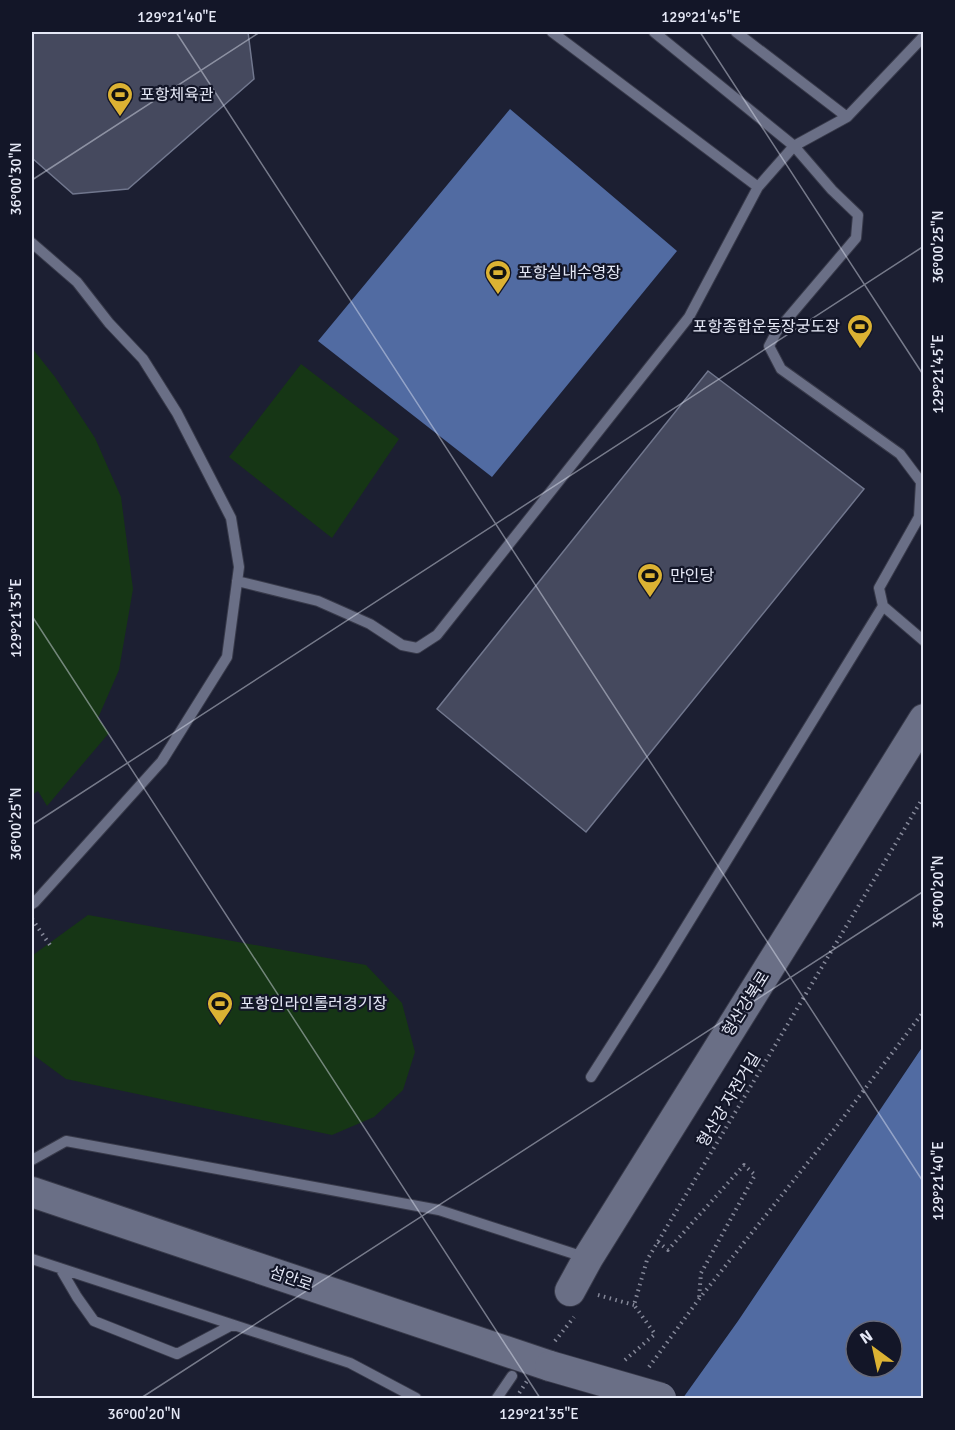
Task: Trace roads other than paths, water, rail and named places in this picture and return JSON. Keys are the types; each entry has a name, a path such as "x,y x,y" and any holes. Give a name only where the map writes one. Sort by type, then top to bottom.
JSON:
{"main road":[{"name":"형산강북로","path":"581,1298 588,1258 924,719"},
{"name":"섬안로","path":"32,1192 551,1355 661,1398"}],"lane":[{"path":"552,32 758,187"},
{"path":"654,32 794,146 832,190 858,215 856,238 777,331 769,346 781,369 900,454 921,482 919,517 879,588 883,606 924,641"},
{"path":"736,32 848,117"},
{"path":"237,581 318,601 370,624 402,645 417,648 437,636 689,317 758,187 794,146 848,117 924,36"},
{"path":"32,243 76,282 143,359 177,413 231,518 239,567 227,657 162,761 32,904"},
{"path":"591,1077 883,606"},
{"path":"32,1160 66,1141 439,1210 588,1258"},
{"path":"32,1259 350,1363 416,1398"},
{"path":"60,1268 94,1321 177,1354 232,1325"},
{"path":"497,1398 512,1376"}],"water":[{"name":"포항실내수영장","path":"510,109 677,251 492,477 318,341"},
{"path":"923,1046 923,1398 683,1398 738,1321"}],"place":[{"name":"포항체육관","path":"120,118"},
{"name":"포항실내수영장","path":"498,296"},
{"name":"포항종합운동장궁도장","path":"860,350"},
{"name":"만인당","path":"650,599"},
{"name":"포항인라인롤러경기장","path":"220,1027"}]}
